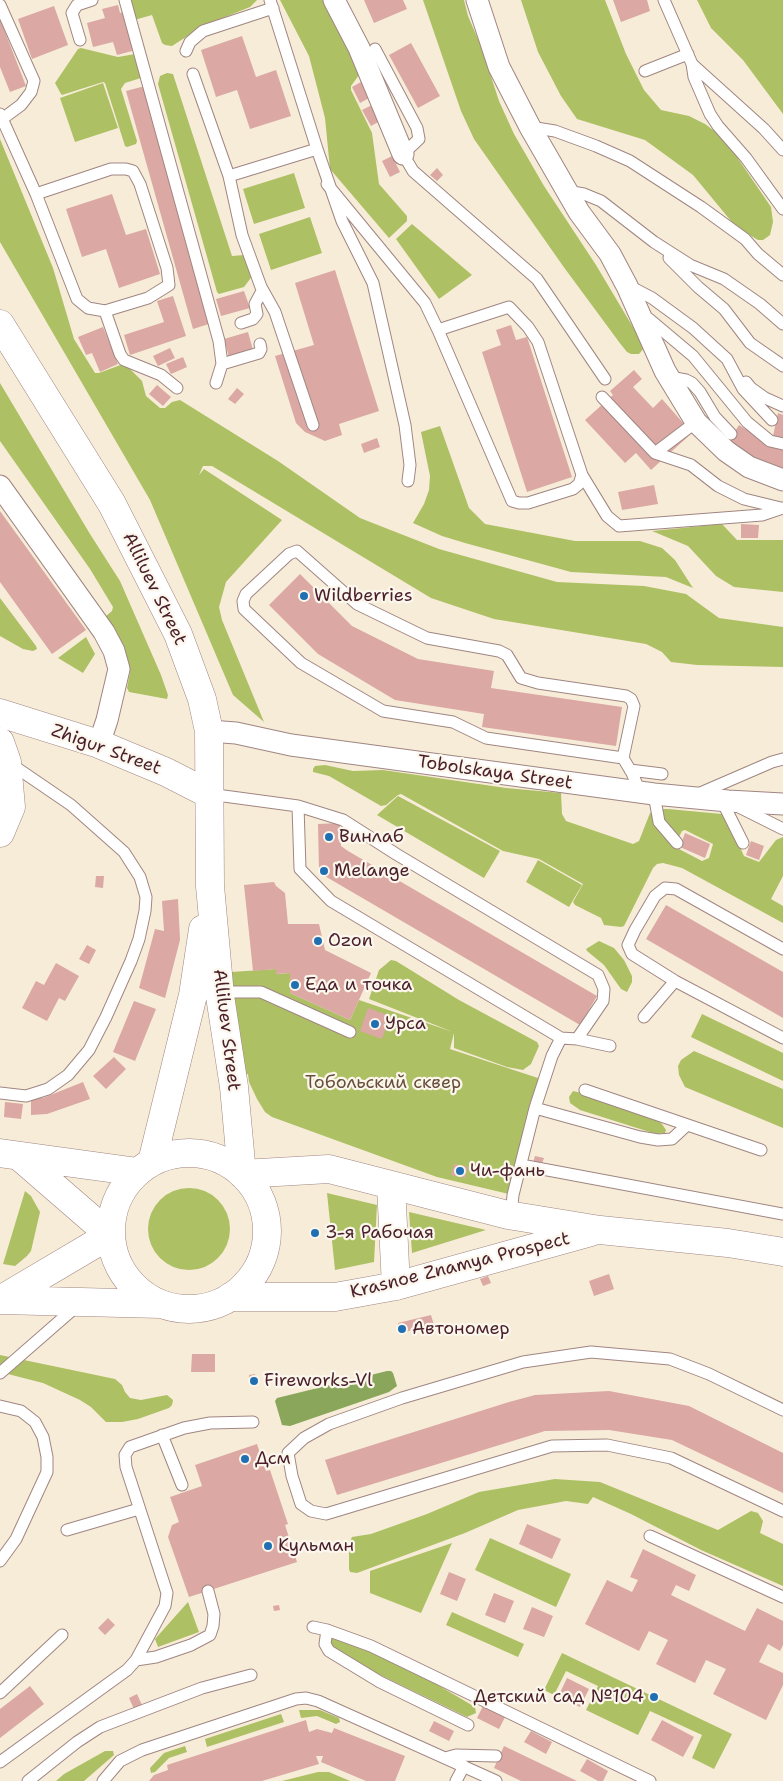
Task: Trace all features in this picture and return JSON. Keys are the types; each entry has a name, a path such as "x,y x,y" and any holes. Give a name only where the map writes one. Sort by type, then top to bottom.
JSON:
{"main road":[{"name":"Alliluev Street","path":"0,324 112,504 178,634 202,699 209,731 210,886 220,996 234,1087 242,1174"},
{"name":"Zhigur Street","path":"0,713 99,744 166,772 209,794"},
{"path":"0,833 11,807 4,752"},
{"name":"Alliluev Street","path":"145,1167 193,995 210,886"},
{"path":"0,1300 161,1304 188,1309 210,1306 230,1297 249,1280 262,1258 267,1233 264,1211 256,1191 242,1174 222,1161 199,1154 175,1154 145,1167 126,1185 117,1200 112,1217 110,1235 115,1257 125,1277 141,1293 161,1304"},
{"path":"10,1155 145,1167"},
{"path":"10,1155 110,1235"},
{"name":"Krasnoe Znamya Prospect","path":"242,1174 329,1169 510,1215 600,1230 728,1243 783,1252"},
{"path":"391,1185 396,1286"},
{"path":"509,1254 511,1243 510,1215"},
{"name":"Krasnoe Znamya Prospect","path":"230,1297 335,1297 396,1286 600,1230"},
{"path":"0,1300 110,1235"}],"street":[{"path":"334,0 359,48 403,154"},
{"path":"477,0 499,67 530,127 579,212 610,254 627,286 665,371 696,422 726,451 749,467 783,480"},
{"path":"0,486 104,632 114,652 119,669 107,720 99,744"},
{"name":"Tobolskaya Street","path":"209,731 236,733 291,745 647,793 725,801 783,804"}],"lane":[{"path":"80,40 72,13 76,3 92,0"},
{"path":"125,0 220,341 222,364 216,384"},
{"path":"664,0 690,59 700,94 710,114 746,158 783,209"},
{"path":"0,4 34,81 32,92 21,105 1,117 36,194 77,300 88,308 105,311 148,298 169,285 167,268 140,184 133,171 111,169 36,194"},
{"path":"186,51 190,42 203,31 272,4 328,184 342,221 373,283 405,425 410,465 408,481"},
{"path":"375,49 417,128 419,139 403,154 413,171 536,279 605,379"},
{"path":"645,70 690,59"},
{"path":"690,59 764,129 783,150"},
{"path":"193,74 229,176 242,234 262,291 275,312 313,425"},
{"path":"530,127 554,131 630,161 701,207 745,239 758,254 783,276"},
{"path":"229,176 317,150"},
{"path":"328,184 425,303 512,501 528,503 574,489 579,484 582,475"},
{"path":"566,191 584,194 601,201 654,242 690,265 724,280 760,304 783,324"},
{"path":"654,242 698,287 724,309 750,343 783,366"},
{"path":"627,286 652,298 693,328 727,359 751,388 765,398 783,406"},
{"path":"241,323 253,319 257,314 255,304 262,291"},
{"path":"438,330 509,307 528,327 538,342 582,475 607,516 619,526 762,515 782,508"},
{"path":"105,311 120,354 124,360 161,375 177,388"},
{"path":"642,319 649,319 693,356 746,422 759,434 770,441 783,444"},
{"path":"222,364 259,353 261,349 260,344"},
{"path":"727,359 743,389 772,420"},
{"path":"665,371 675,378 692,383 700,392 714,417 731,434"},
{"path":"602,397 655,453 691,465 718,486 744,499 782,508"},
{"path":"655,453 696,422"},
{"path":"623,758 486,738 453,722 383,711 301,663 244,610 242,601 246,594 289,554 297,551 357,604 427,638 499,651 507,655 520,678 538,683 626,696 631,699 634,706 623,758 647,793 659,822 677,843"},
{"path":"0,1093 26,1096 39,1093 60,1082 80,1061 106,1017 131,961 139,938 146,897 140,877 124,852 71,805 4,752"},
{"path":"689,798 757,768 783,759"},
{"path":"630,770 662,774"},
{"path":"209,794 298,806 343,820 396,854 598,975 604,989 602,1001 576,1039"},
{"path":"725,801 783,829"},
{"path":"725,801 743,843"},
{"path":"298,806 300,869 331,901 561,1038 610,1046"},
{"path":"783,949 676,889 664,888 655,896 628,945 632,954 675,982 783,1038"},
{"path":"644,1017 675,982"},
{"path":"220,996 231,992 261,992 350,1032"},
{"path":"510,1215 513,1195 536,1108 552,1056 561,1038"},
{"path":"585,1090 761,1150"},
{"path":"536,1108 658,1140 672,1139 687,1125"},
{"path":"521,1165 783,1214"},
{"path":"0,1373 82,1302"},
{"path":"783,1410 709,1374 670,1359 591,1352 523,1362 402,1398 329,1424 304,1438 288,1453 292,1476 301,1504 311,1511 326,1514 552,1446 607,1445 671,1458 783,1510"},
{"path":"0,1406 21,1411 35,1422 43,1437 47,1457 47,1472 16,1539 0,1561"},
{"path":"0,1762 112,1682 136,1660 165,1606 167,1593 126,1467 125,1455 130,1447 184,1428 210,1423 252,1422"},
{"path":"162,1435 182,1485"},
{"path":"67,1530 139,1510"},
{"path":"650,1536 783,1597"},
{"path":"136,1660 156,1657 191,1645 210,1635 214,1626 214,1614 208,1591"},
{"path":"313,1627 327,1630 371,1646 650,1781"},
{"path":"327,1630 325,1644 329,1651 380,1682 468,1725"},
{"path":"0,1693 62,1635"},
{"path":"28,1781 77,1742 100,1727 202,1688 251,1675"},
{"path":"103,1781 120,1761 136,1752 296,1699 306,1698 318,1701 496,1781"},
{"path":"445,1758 456,1755 496,1756"},
{"path":"456,1781 464,1766"}],"green space":[{"path":"130,0 257,0 250,7 203,26 172,46 162,43 152,15 136,19"},
{"path":"280,0 326,0 357,60 359,75 351,86 351,90 372,133 379,184 407,216 407,221 389,238 330,169 325,118 309,56"},
{"path":"423,0 464,0 499,101 514,134 544,186 596,265 637,334 644,348 639,354 627,352 619,342 474,139 461,111"},
{"path":"521,0 605,0 626,54 644,90 661,110 689,116 705,124 724,138 771,207 773,222 770,235 763,240 758,240 736,227 693,175 645,140 577,119 561,96 538,52"},
{"path":"697,0 783,0 783,114 743,60 711,28"},
{"path":"81,48 118,57 135,54 144,77 125,83 121,89 137,141 136,144 125,146 105,83 61,94 55,83 78,49"},
{"path":"167,73 173,74 232,256 244,255 253,275 244,287 219,294 217,292 158,84 160,76"},
{"path":"103,83 118,128 75,142 60,98"},
{"path":"0,139 53,268 74,339 95,373 123,364 126,365 142,381 146,396 160,408 165,408 172,402 180,400 278,461 360,518 439,549 557,582 644,586 686,594 719,618 783,627 783,667 697,665 671,662 662,652 646,644 494,619 431,598 212,466 203,466 199,475 204,469 282,520 226,582 219,607 222,620 264,722 233,695 150,500 0,242"},
{"path":"294,173 305,208 254,224 243,189"},
{"path":"310,217 322,253 271,270 259,234"},
{"path":"412,224 472,275 439,299 396,239"},
{"path":"0,383 120,581 161,675 168,695 167,699 129,692 127,688 130,672 106,616 112,611 113,607 90,569 0,441"},
{"path":"440,426 469,508 485,524 575,541 640,541 662,548 675,560 693,588 666,577 571,572 442,536 413,523 424,504 429,490 430,476 421,432"},
{"path":"722,524 737,540 783,540 783,592 734,587 716,576 688,546 652,531"},
{"path":"0,598 37,649 33,651 23,649 0,636"},
{"path":"86,637 95,654 83,673 58,658"},
{"path":"325,765 353,771 383,770 506,788 561,793 562,814 566,821 633,844 639,841 652,812 677,848 702,861 709,858 713,844 685,830 682,831 678,839 661,820 661,811 668,809 722,814 726,817 744,856 759,862 776,840 783,837 783,876 771,899 783,906 783,923 682,868 663,863 657,864 653,868 624,926 604,925 601,918 575,905 573,902 583,884 539,859 503,851 401,794 386,805 381,806 329,776 313,772 315,766"},
{"path":"398,796 500,851 484,878 377,815"},
{"path":"538,860 582,885 569,907 526,882"},
{"path":"599,941 614,948 624,960 632,976 632,982 627,992 621,989 604,965 587,951 586,949"},
{"name":"Тобольский сквер","path":"391,960 396,961 459,1000 537,1042 539,1046 531,1064 523,1070 507,1067 454,1048 454,1033 450,1049 544,1080 513,1195 437,1177 272,1117 265,1112 257,1099 249,1082 248,1074 244,1075 243,1052 238,1033 231,972 276,969 277,974 290,973 290,993 350,1020 359,1000 453,1032 369,999 379,970"},
{"path":"702,1014 783,1053 783,1081 691,1037"},
{"path":"694,1051 783,1089 783,1128 685,1087 679,1075 678,1066 681,1060"},
{"path":"573,1091 655,1118 666,1130 665,1133 656,1134 580,1110 570,1103 569,1097"},
{"path":"181,1188 197,1188 212,1195 223,1206 230,1221 227,1245 218,1258 197,1270 181,1270 166,1263 155,1252 148,1237 148,1221 155,1206 166,1195"},
{"path":"25,1191 31,1196 40,1212 31,1251 15,1266 3,1264"},
{"path":"327,1193 377,1205 374,1262 335,1270"},
{"path":"409,1212 486,1230 412,1253"},
{"path":"0,1355 115,1379 122,1385 130,1398 141,1400 167,1395 173,1400 172,1405 169,1408 138,1419 106,1422 91,1407 80,1400 43,1383 0,1372"},
{"path":"387,1371 393,1373 397,1386 389,1392 290,1426 282,1425 275,1401 277,1398"},
{"path":"555,1479 600,1482 718,1530 751,1511 758,1513 763,1521 760,1533 783,1544 783,1586 701,1550 593,1497 588,1504 566,1501 518,1510 465,1533 357,1573 350,1572 349,1543 352,1537 371,1534 427,1514 479,1492"},
{"path":"490,1538 571,1574 556,1607 475,1570"},
{"path":"452,1543 421,1613 370,1593 370,1571"},
{"path":"188,1602 199,1632 158,1647 155,1639"},
{"path":"452,1612 524,1644 518,1657 446,1625"},
{"path":"331,1637 370,1652 431,1681 475,1707 476,1713 467,1717 374,1672 333,1649"},
{"path":"562,1653 732,1734 714,1769 692,1758 702,1735 650,1711 638,1735 586,1710 598,1686 566,1671 554,1695 544,1690"},
{"path":"299,1710 320,1710 339,1718 340,1722 336,1724 317,1716 301,1718"},
{"path":"281,1714 284,1722 207,1747 205,1739"},
{"path":"185,1746 187,1752 169,1758 155,1772 151,1773 150,1768 164,1753"},
{"path":"105,1751 113,1751 114,1755 84,1781 56,1781 64,1774"},
{"path":"318,1772 329,1772 350,1781 282,1781"}],"building":[{"path":"364,0 403,0 407,9 374,23"},
{"path":"613,0 647,0 650,11 621,22"},
{"path":"118,5 120,13 126,11 136,50 117,55 113,42 93,47 87,23 105,18 102,9"},
{"path":"54,6 68,45 32,59 18,19"},
{"path":"0,19 26,86 10,92 0,67"},
{"path":"242,36 256,77 276,70 291,116 250,129 237,90 216,97 201,50"},
{"path":"411,43 440,96 418,108 389,55"},
{"path":"361,82 369,98 360,103 352,87"},
{"path":"145,86 212,323 193,329 126,91"},
{"path":"372,105 380,121 371,126 362,110"},
{"path":"392,156 400,172 390,177 382,161"},
{"path":"437,168 443,175 437,181 430,175"},
{"path":"112,194 126,235 146,229 160,274 119,288 106,249 82,257 66,209"},
{"path":"335,270 379,411 339,424 342,435 325,441 305,432 296,423 275,356 314,345 295,283"},
{"path":"244,291 250,308 221,316 216,299"},
{"path":"173,296 186,336 130,355 124,335 164,322 157,301"},
{"path":"511,325 516,340 527,337 572,477 527,492 482,352 501,345 496,330"},
{"path":"103,327 118,364 100,372 92,353 86,355 78,337"},
{"path":"248,332 253,350 229,357 224,339"},
{"path":"170,348 175,358 158,366 153,356"},
{"path":"183,357 187,367 171,374 166,364"},
{"path":"634,370 642,379 633,387 653,408 662,399 692,433 651,470 636,453 625,463 585,420 613,395 610,391"},
{"path":"157,385 171,397 163,406 149,394"},
{"path":"237,388 244,394 235,404 228,399"},
{"path":"778,413 783,415 783,438 773,436"},
{"path":"739,425 773,446 783,448 783,470 766,467 727,444"},
{"path":"377,438 380,447 364,453 361,444"},
{"path":"654,485 658,504 622,510 618,492"},
{"path":"0,511 86,630 52,654 0,582"},
{"path":"741,524 759,525 758,538 741,538"},
{"path":"300,574 352,626 418,659 494,671 491,688 622,707 616,746 482,727 484,714 395,700 318,654 269,605"},
{"path":"340,823 341,846 348,851 597,996 580,1025 323,875 319,870 318,824"},
{"path":"685,833 710,844 705,858 680,847"},
{"path":"751,841 764,846 759,860 746,855"},
{"path":"96,876 104,876 103,888 95,887"},
{"path":"274,882 285,893 288,924 319,924 325,950 371,973 350,1020 290,993 290,973 276,974 276,969 253,971 244,885"},
{"path":"178,899 180,940 165,998 139,988 155,929 164,931 162,901"},
{"path":"666,905 783,972 783,1018 646,939"},
{"path":"87,945 96,950 89,964 79,959"},
{"path":"56,963 79,976 65,1001 59,998 47,1021 22,1008 36,981 44,985"},
{"path":"134,1001 156,1009 135,1061 113,1052"},
{"name":"Урса","path":"368,1008 390,1016 382,1039 360,1031"},
{"path":"114,1057 126,1069 106,1089 93,1076"},
{"path":"83,1082 90,1099 47,1114 31,1115 31,1098 43,1098"},
{"path":"5,1102 23,1104 21,1119 4,1117"},
{"path":"535,1156 544,1158 541,1166 533,1163"},
{"name":"Чи-фань","path":"454,1164 468,1167 465,1178 451,1175"},
{"path":"609,1274 614,1289 594,1296 589,1281"},
{"path":"488,1276 491,1283 483,1286 480,1279"},
{"path":"431,1315 434,1325 400,1333 398,1323"},
{"path":"192,1354 215,1354 215,1372 191,1372"},
{"path":"255,1374 256,1380 249,1381 249,1375"},
{"path":"609,1391 689,1406 783,1453 783,1493 672,1440 609,1430 545,1431 337,1495 325,1460 535,1395"},
{"path":"257,1444 266,1471 270,1470 288,1524 285,1525 297,1562 189,1597 168,1537 172,1525 179,1522 170,1497 202,1486 195,1465"},
{"path":"527,1524 561,1539 552,1559 519,1544"},
{"path":"643,1549 696,1575 689,1591 676,1585 671,1595 745,1631 757,1608 783,1621 783,1645 780,1651 768,1644 759,1662 783,1673 783,1685 766,1720 713,1694 726,1669 706,1660 695,1683 656,1664 668,1640 649,1631 639,1651 585,1624 607,1580 632,1592 638,1580 630,1577"},
{"path":"449,1572 466,1579 457,1601 440,1594"},
{"path":"494,1593 514,1601 505,1623 485,1615"},
{"path":"279,1605 280,1610 274,1611 273,1606"},
{"path":"532,1607 553,1616 544,1637 523,1629"},
{"path":"108,1618 115,1625 105,1635 98,1628"},
{"path":"567,1678 589,1689 580,1707 558,1697"},
{"path":"30,1686 44,1704 0,1738 0,1709"},
{"path":"137,1694 142,1705 134,1709 129,1698"},
{"path":"483,1706 505,1717 499,1729 477,1718"},
{"path":"306,1720 309,1732 317,1729 332,1733 334,1728 405,1756 395,1781 366,1781 321,1762 323,1756 316,1756 319,1764 262,1781 149,1781 154,1775 168,1770 167,1765"},
{"path":"662,1720 694,1737 683,1757 651,1740"},
{"path":"434,1721 454,1731 449,1741 429,1731"},
{"path":"531,1731 552,1742 546,1754 524,1742"},
{"path":"504,1746 577,1781 521,1781 494,1768"},
{"path":"587,1759 608,1771 603,1781 598,1781 580,1771"}],"place":[{"name":"Wildberries","path":"304,596"},
{"name":"Винлаб","path":"329,837"},
{"name":"Melange","path":"324,871"},
{"name":"Ozon","path":"318,941"},
{"name":"Еда и точка","path":"295,985"},
{"name":"Урса","path":"375,1024"},
{"name":"Чи-фань","path":"460,1171"},
{"name":"3-я Рабочая","path":"315,1233"},
{"name":"Автономер","path":"402,1329"},
{"name":"Fireworks-Vl","path":"254,1381"},
{"name":"Дсм","path":"245,1459"},
{"name":"Кульман","path":"268,1546"},
{"name":"Детский сад №104","path":"654,1697"}]}
